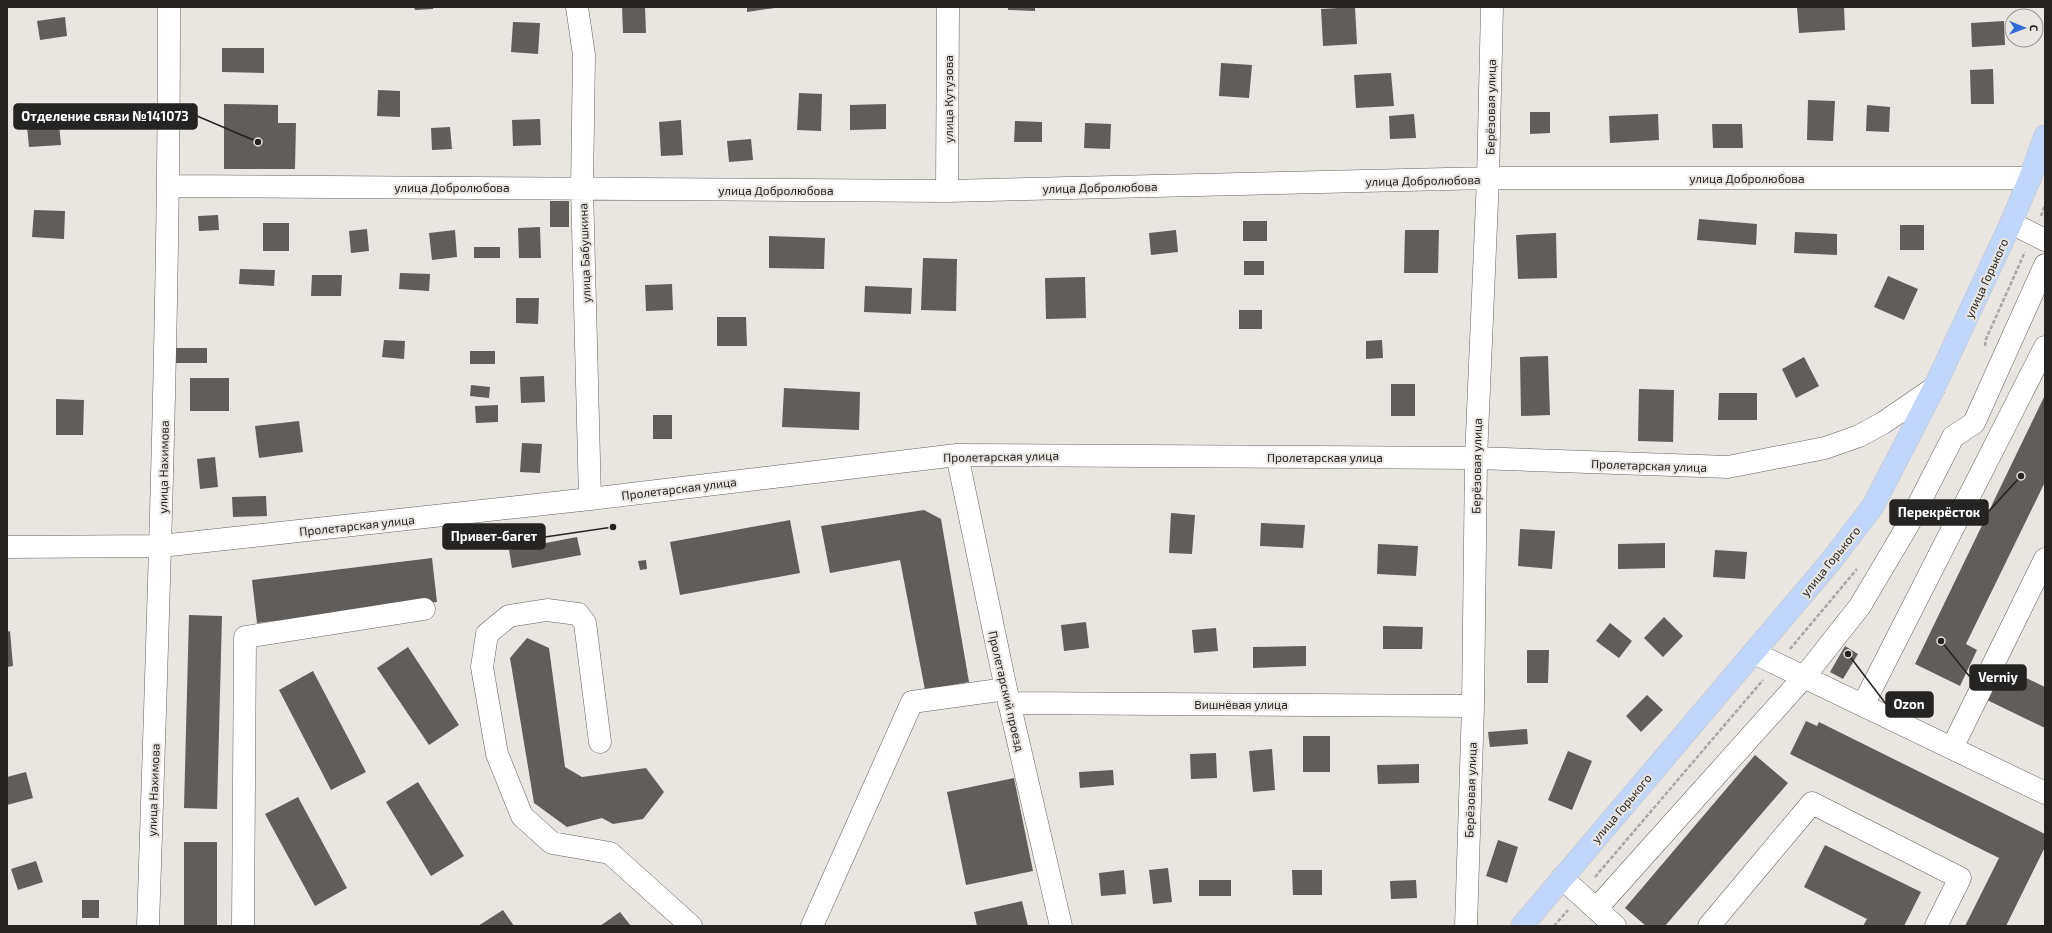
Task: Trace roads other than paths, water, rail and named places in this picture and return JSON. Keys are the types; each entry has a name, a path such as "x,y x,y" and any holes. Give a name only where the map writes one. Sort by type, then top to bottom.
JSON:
{"main road":[{"name":"улица Горького","path":"1522,926 1831,561 1873,506 1934,388 2011,223 2030,178 2045,136"}],"street":[{"name":"улица Нахимова","path":"148,926 161,546 169,186 169,7"},
{"name":"улица Бабушкина","path":"577,7 584,55 582,188 590,499"},
{"name":"улица Кутузова","path":"947,191 948,7"},
{"name":"Берёзовая улица","path":"1466,926 1473,706 1476,458 1488,178 1492,7"},
{"name":"улица Добролюбова","path":"169,186 947,191 1488,178 2030,178"},
{"path":"2011,223 2045,240"},
{"path":"1596,909 1804,677 1860,606 1908,525 1953,437 1974,423 2045,265"},
{"path":"1864,705 2045,347"},
{"name":"Пролетарская улица","path":"7,547 161,546 590,499 957,454 1476,458 1728,468 1825,448 1859,436 1883,423 1934,388"},
{"name":"Пролетарский проезд","path":"957,454 1008,696 1061,926"},
{"path":"1952,748 2045,559"},
{"path":"242,926 245,637 424,609"},
{"path":"600,742 585,623 578,614 547,610 509,616 487,634 482,667 497,754 522,816 552,842 610,853 691,926"},
{"path":"1754,653 2045,793"},
{"name":"Вишнёвая улица","path":"812,926 912,702 1008,696 1473,706"},
{"path":"1709,926 1812,803 1960,878 1936,926"},
{"path":"1562,878 1615,926"}],"place":[{"name":"Отделение связи №141073","path":"258,142"},
{"name":"Перекрёсток","path":"2021,476"},
{"name":"Привет-багет","path":"613,527"},
{"name":"Verniy","path":"1941,641"},
{"name":"Ozon","path":"1848,654"}]}
